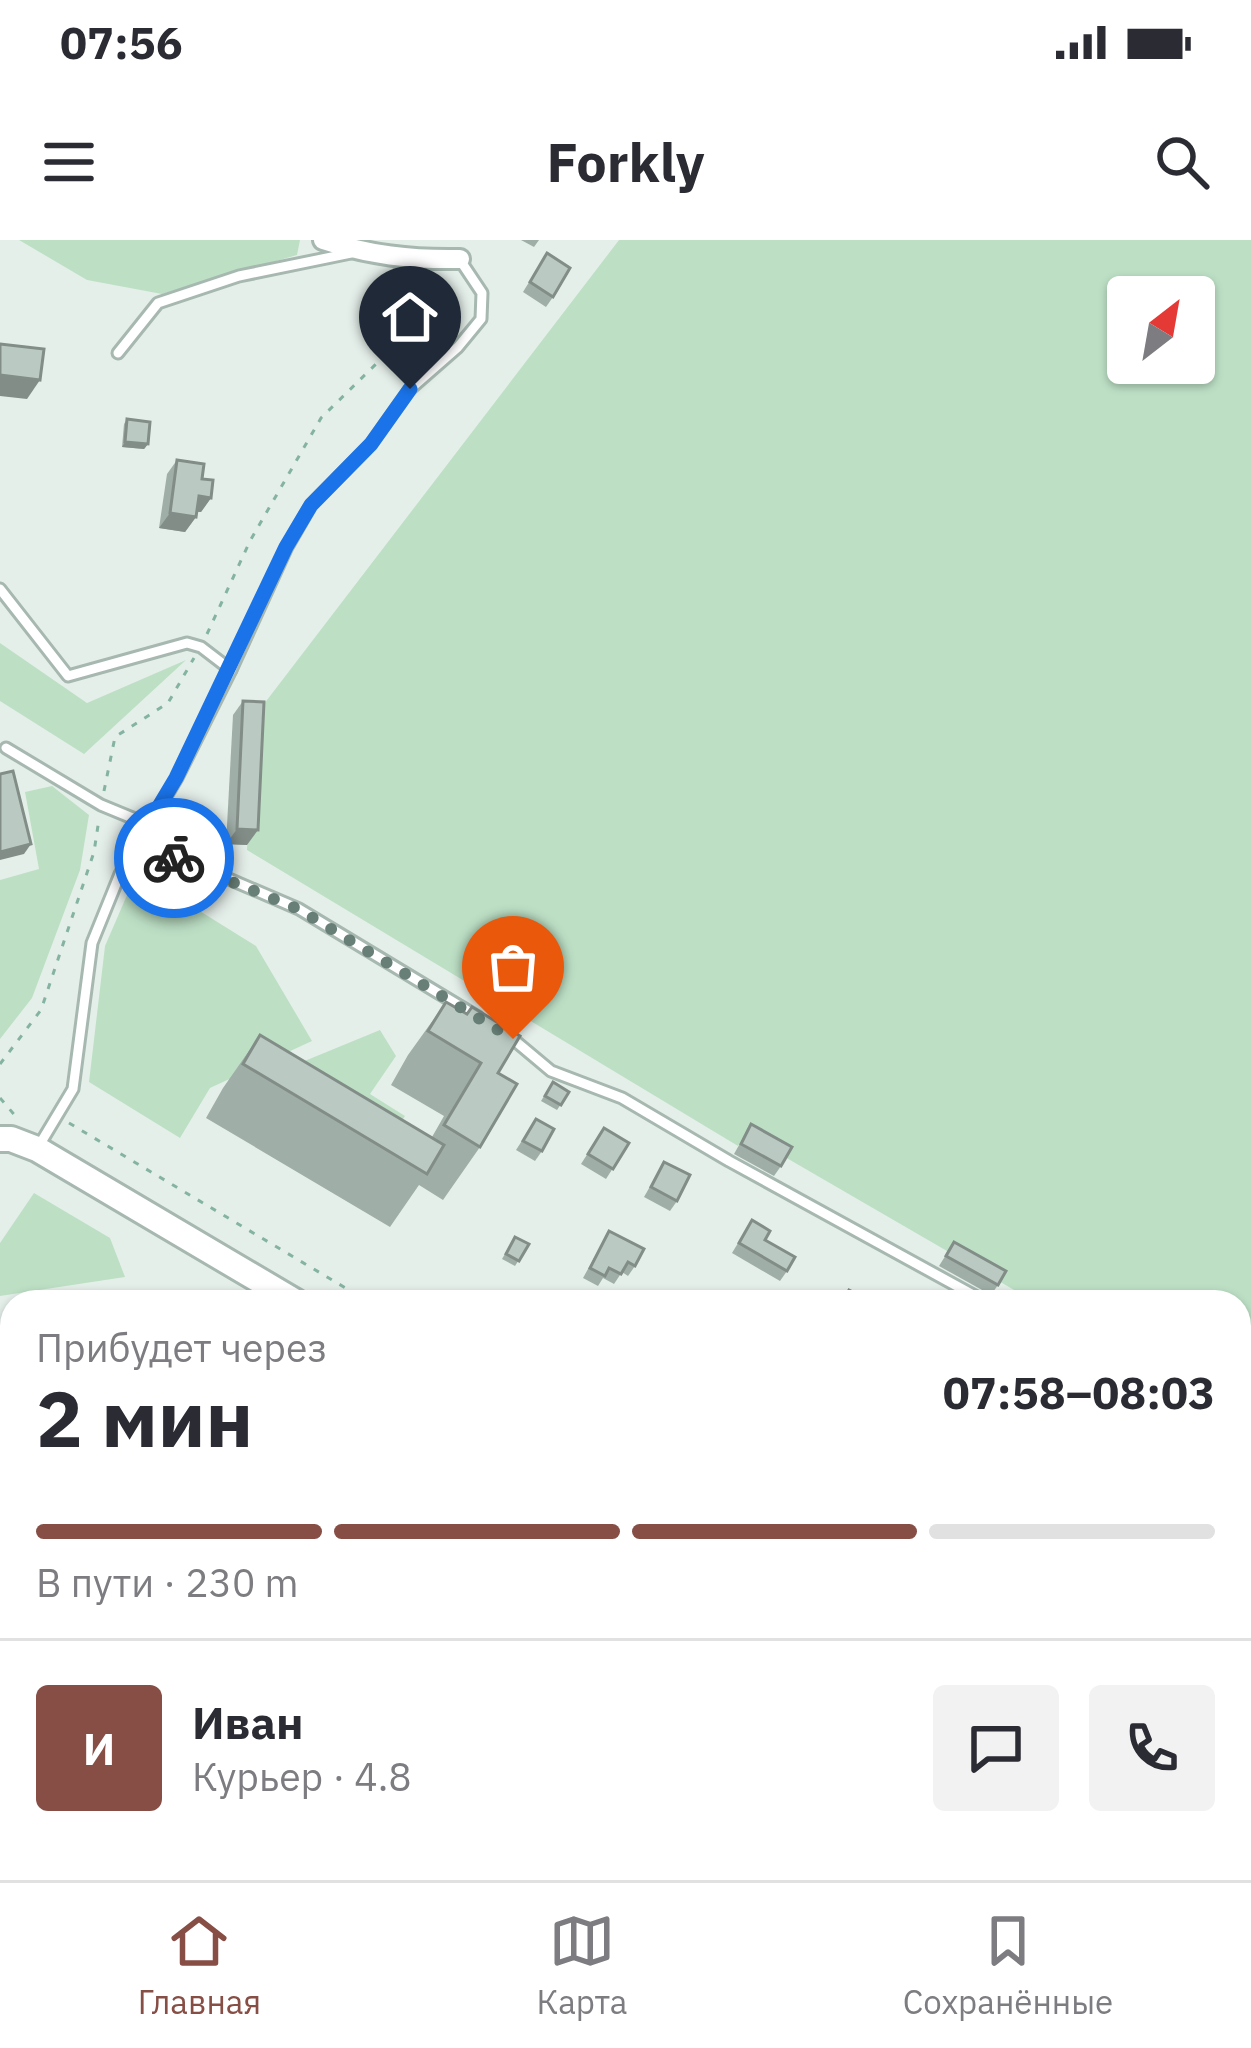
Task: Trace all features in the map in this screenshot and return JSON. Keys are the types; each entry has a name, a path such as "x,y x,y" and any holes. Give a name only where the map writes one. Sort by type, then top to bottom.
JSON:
{"street":[{"path":"322,240 360,252 414,260 460,259"},
{"path":"437,240 460,259"},
{"path":"5,1139 41,1143 277,1290"}],"lane":[{"path":"118,353 158,303 239,276 360,252"},
{"path":"41,1143 73,1090 92,943 147,824 231,670 286,547 311,505 371,444 410,389 481,320 482,293 460,259"},
{"path":"0,589 68,676 187,643 201,647 231,670"},
{"path":"2,748 101,805 147,824"},
{"path":"139,840 298,909 513,1039 550,1071 622,1098 964,1290"}],"path":[{"path":"0,1098 41,1143"},
{"path":"57,1116 349,1290"}],"green space":[{"path":"19,240 300,240 297,255 162,294 87,280"},
{"path":"619,240 1251,240 1251,1290 1014,1290 745,1134 738,1146 247,850 254,717"},
{"path":"0,643 87,703 186,660 84,754 0,701"},
{"path":"52,786 89,815 80,870 32,998 0,1039 0,880 39,869 25,792"},
{"path":"137,872 256,946 312,1041 210,1088 180,1138 89,1082 105,946"},
{"path":"380,1030 396,1056 370,1094 405,1116 377,1159 251,1083"},
{"path":"34,1193 110,1238 125,1277 39,1290 0,1290 0,1243"}],"building":[{"path":"547,253 570,268 553,297 530,282"},
{"path":"0,344 44,349 40,380 0,375"},
{"path":"127,419 150,422 148,444 125,442"},
{"path":"177,460 204,464 202,479 213,480 211,498 199,496 196,517 170,513"},
{"path":"243,701 264,702 258,830 237,829"},
{"path":"13,771 31,844 0,852 0,774"},
{"path":"446,1002 467,1014 472,1007 520,1036 498,1073 517,1084 480,1147 444,1125 481,1063 428,1031"},
{"path":"260,1035 444,1145 427,1174 243,1064"},
{"path":"553,1082 569,1092 561,1105 545,1096"},
{"path":"536,1119 554,1129 542,1151 523,1141"},
{"path":"751,1124 792,1147 781,1166 741,1144"},
{"path":"604,1128 629,1143 613,1169 588,1154"},
{"path":"664,1162 690,1175 677,1201 651,1187"},
{"path":"752,1220 770,1231 765,1240 795,1257 787,1271 739,1243"},
{"path":"609,1231 644,1249 635,1266 628,1262 621,1274 609,1268 605,1276 590,1268"},
{"path":"515,1237 529,1244 519,1261 506,1254"},
{"path":"954,1242 1006,1271 998,1285 946,1256"}],"way so far":[{"path":"174,858 298,909 513,1039"}],"route":[{"path":"174,858 139,840 231,670 286,547 311,505 371,444 410,389"}]}
